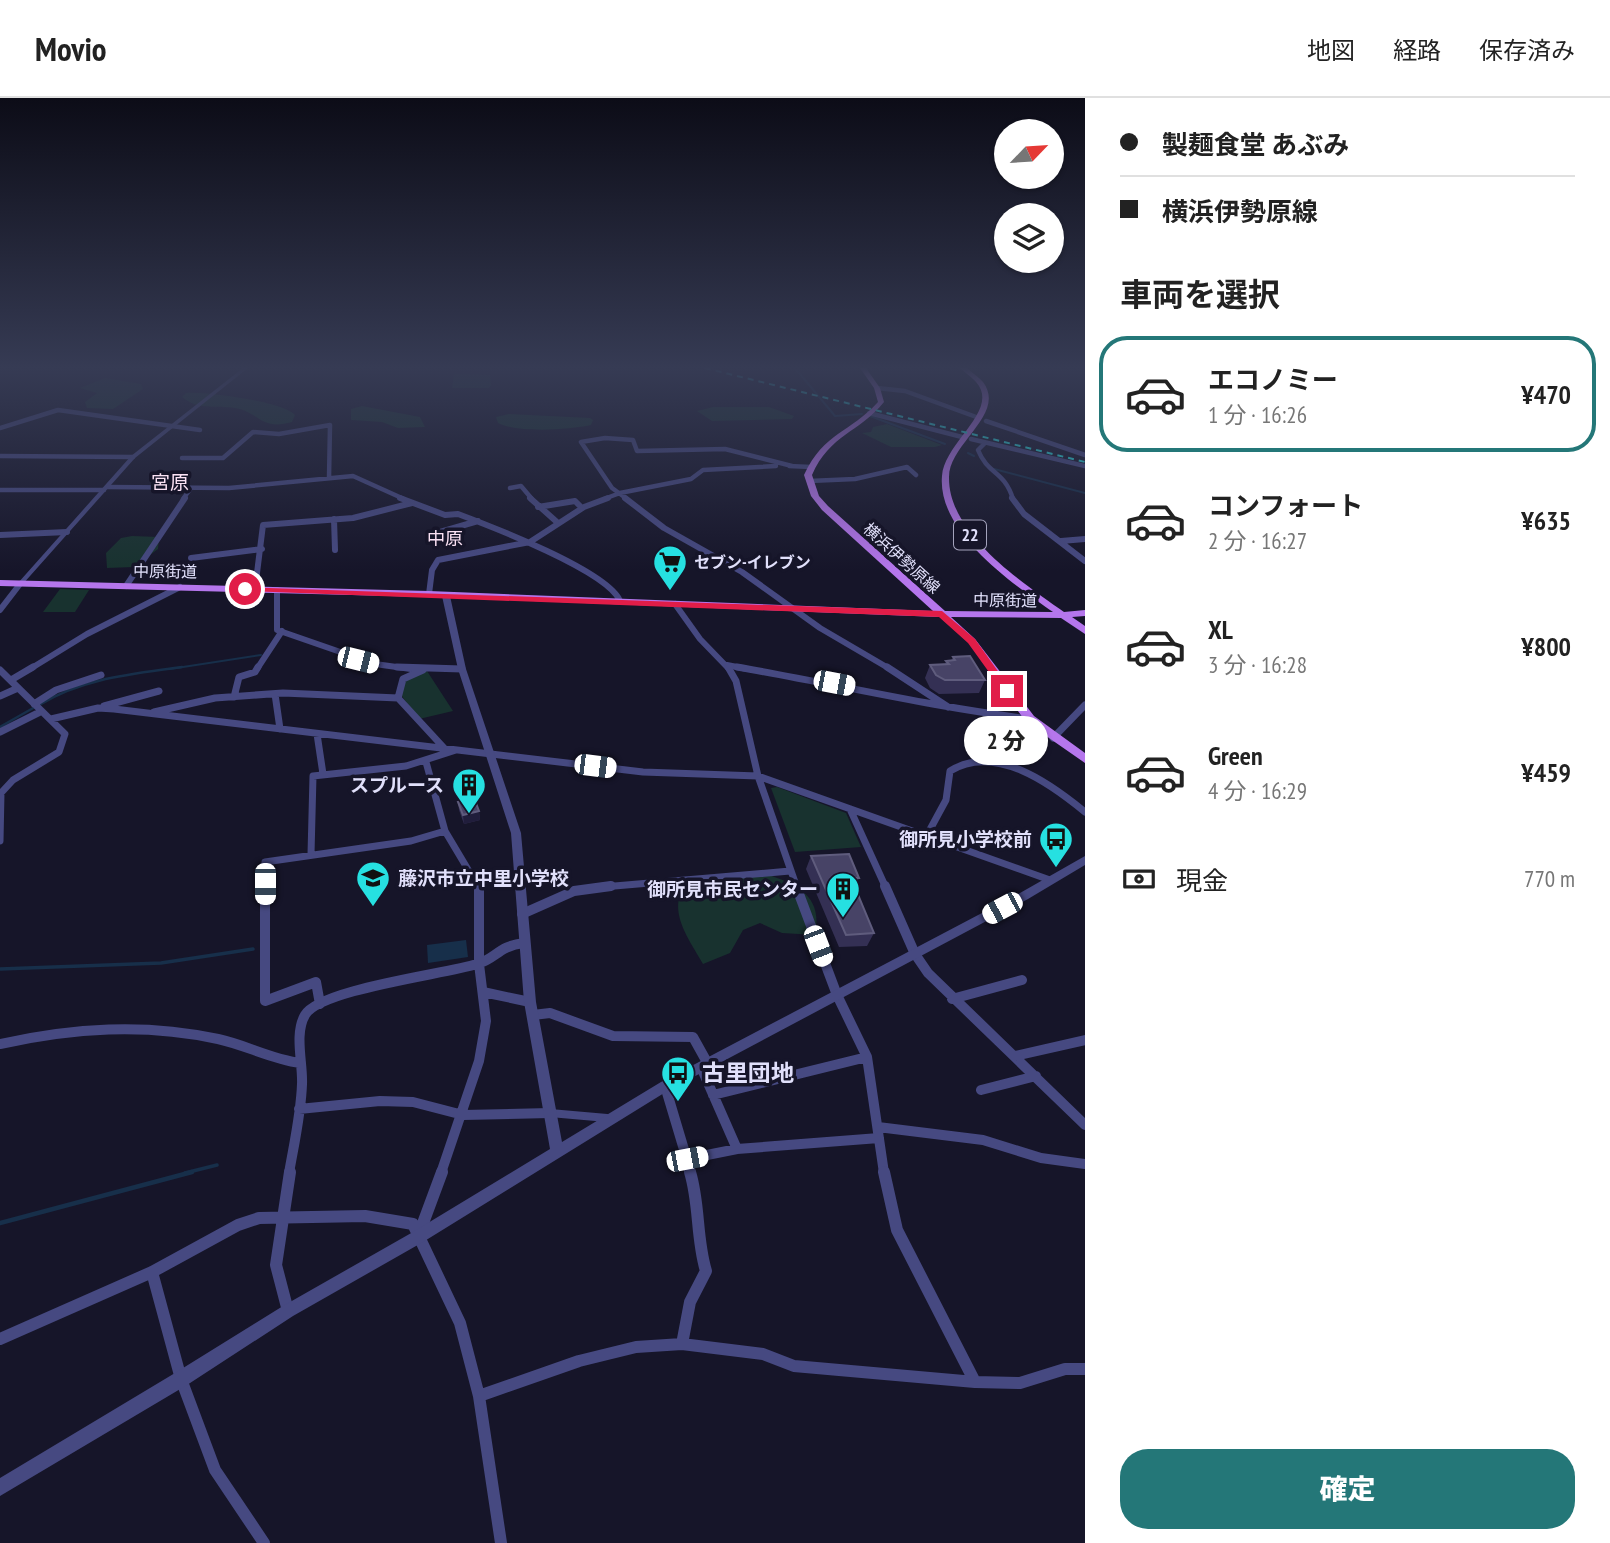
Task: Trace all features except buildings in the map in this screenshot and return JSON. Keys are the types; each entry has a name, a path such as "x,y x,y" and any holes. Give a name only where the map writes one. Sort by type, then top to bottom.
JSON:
{"main road":[{"path":"809,481 811,467 837,435"},
{"name":"22","path":"969,435 952,452 944,476 950,505 962,526 991,558 1068,615 1085,631"},
{"name":"横浜伊勢原線","path":"809,481 825,508 972,641 1030,719 1085,759"},
{"name":"中原街道","path":"0,583 429,594 942,614 1085,613"},
{"name":"22","path":"1068,615 1085,624"}],"street":[{"path":"0,610 20,583 133,457 159,435"},
{"path":"181,458 223,458 249,435"},
{"path":"329,478 330,435"},
{"path":"956,435 1085,466"},
{"path":"1028,435 1085,455"},
{"path":"792,466 725,449 652,452 637,451 634,440 605,438 581,442 607,482 664,527 742,572 820,628 908,679 948,708"},
{"path":"985,443 978,450 983,463 1007,481 1013,500 1024,514 1085,561"},
{"path":"0,456 133,457"},
{"path":"429,594 432,570 438,560 530,542 582,508 620,493 691,479 703,470 811,467"},
{"path":"809,481 855,479 907,467 916,475"},
{"path":"0,490 229,488 353,476 412,503 478,521 530,542 585,570 618,596 620,601"},
{"path":"510,488 521,486 538,507 558,523"},
{"path":"126,586 191,488"},
{"path":"538,507 575,501 582,508"},
{"path":"255,589 263,525 363,517 412,503"},
{"path":"334,519 335,550"},
{"path":"440,531 478,521"},
{"path":"0,534 67,532"},
{"path":"1061,541 1085,540"},
{"path":"191,558 262,549"},
{"path":"11,680 88,634 180,587"},
{"path":"277,590 279,614 275,626 282,631 358,660 423,670 463,669"},
{"path":"446,596 463,669 516,833 530,1002 557,1151"},
{"path":"675,604 700,639 727,665 742,698 758,776 790,871 837,995 867,1057 886,1187 902,1241 975,1381"},
{"path":"234,697 239,677 255,672 264,654 282,631"},
{"path":"727,665 948,708 1030,719"},
{"path":"0,670 65,734 59,752 2,787 0,841"},
{"path":"398,698 403,679 423,670"},
{"path":"0,732 57,690 101,675"},
{"path":"0,696 18,688"},
{"path":"51,719 159,691"},
{"path":"275,694 280,729"},
{"path":"148,713 234,697 275,694 398,698 445,749"},
{"path":"1053,738 1085,705"},
{"path":"98,708 653,773 758,776 1050,880"},
{"path":"317,734 323,775"},
{"path":"311,854 313,776 426,762 456,750"},
{"path":"418,1237 463,1115 479,1061 486,1021 479,964 480,887 445,831 426,762"},
{"path":"927,835 946,800 950,771 967,764 997,764 1027,772 1052,785 1085,812"},
{"path":"850,809 915,954 953,999 1085,1125"},
{"path":"320,1004 316,982 265,1001 265,862 411,841 445,831"},
{"path":"0,1488 288,1311 418,1237 665,1086 915,954 1085,860"},
{"path":"522,914 538,911 566,893 582,888 790,871"},
{"path":"288,1311 276,1265 299,1109 303,1016 320,1004 440,970 479,964 506,945 524,943"},
{"path":"953,999 1022,979"},
{"path":"483,992 530,1002"},
{"path":"533,1015 550,1013 613,1036 693,1037 713,1095 737,1149"},
{"path":"0,1044 54,1032 131,1027 235,1042 278,1060 300,1063"},
{"path":"1015,1056 1085,1040"},
{"path":"713,1095 867,1057"},
{"path":"981,1090 1036,1076"},
{"path":"665,1086 698,1198 698,1245 706,1271 690,1302 682,1345"},
{"path":"299,1109 380,1101 413,1102 463,1115 550,1113 611,1118"},
{"path":"687,1159 737,1149 878,1132 983,1140 1041,1158 1085,1164"},
{"path":"0,1339 152,1272 238,1225 282,1216 386,1218 413,1224 460,1323 479,1396 500,1543"},
{"path":"152,1272 181,1379 215,1470 264,1543"},
{"path":"479,1396 579,1361 636,1347 682,1345 763,1354 794,1366 975,1381 1020,1383 1065,1369 1085,1369"}],"green space":[{"path":"867,435 917,435 942,445 935,447 891,447"},
{"path":"159,537 158,549 134,567 107,568 106,553 121,538"},
{"path":"60,589 89,590 75,612 43,612"},
{"path":"427,671 453,711 419,719 401,695 406,680"},
{"path":"777,787 846,813 861,847 795,852 771,788"},
{"path":"766,874 789,883 806,894 815,911 815,935 782,933 760,923 743,930 730,953 703,964 680,921 679,899 683,889 691,878"}],"water":[{"path":"466,940 468,957 428,963 427,945"}],"waterway":[{"path":"922,435 945,444"},
{"path":"968,453 974,456"},
{"path":"994,469 1085,493"},
{"path":"170,669 261,655"},
{"path":"41,704 57,695 91,683 182,667"},
{"path":"0,727 35,707"},
{"path":"0,969 161,963 253,949"},
{"path":"185,1173 217,1165"},
{"path":"0,1223 192,1172"}],"railway":[{"path":"978,435 1085,462"}],"place":[{"name":"セブン-イレブン","path":"670,592"},
{"name":"スプルース","path":"469,815"},
{"name":"御所見小学校前","path":"1056,869"},
{"name":"藤沢市立中里小学校","path":"373,908"},
{"name":"御所見市民センター","path":"843,919"},
{"name":"古里団地","path":"678,1103"}],"district":[{"name":"宮原","path":"170,482"},
{"name":"中原","path":"445,539"}],"route":[{"path":"245,589 942,614 972,641 1007,691"}]}
